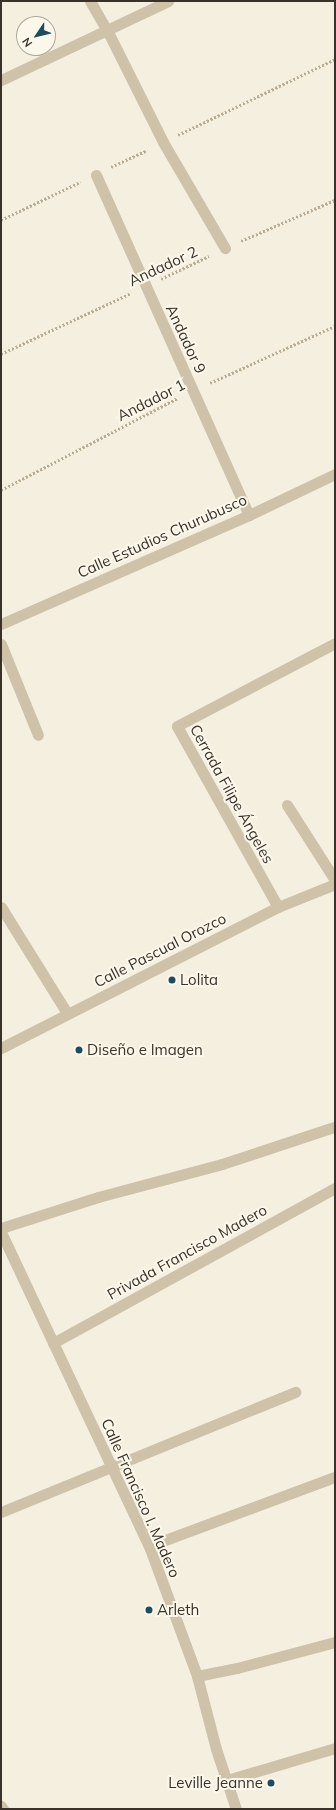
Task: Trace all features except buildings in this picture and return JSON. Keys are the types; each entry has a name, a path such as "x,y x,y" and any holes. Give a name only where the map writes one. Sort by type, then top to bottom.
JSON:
{"street":[{"path":"90,1 108,30 163,142 225,248"},
{"path":"1,80 168,1"},
{"name":"Andador 9","path":"96,175 249,515"},
{"name":"Calle Estudios Churubusco","path":"1,624 249,515 335,474"},
{"name":"Cerrada Filipe Ángeles","path":"278,907 177,726 335,643"},
{"path":"1,644 38,735"},
{"path":"287,805 335,880"},
{"name":"Calle Pascual Orozco","path":"1,1048 67,1013 278,907 335,884"},
{"path":"1,907 67,1013"},
{"path":"1,1228 98,1197 222,1164 334,1126"},
{"name":"Privada Francisco Madero","path":"53,1343 335,1188"},
{"name":"Calle Francisco I. Madero","path":"1,1232 148,1546 197,1676 216,1749 236,1809"},
{"path":"1,1512 112,1468 295,1392"},
{"path":"148,1546 335,1477"},
{"path":"197,1676 238,1668 335,1642"},
{"path":"227,1780 335,1748"}],"path":[{"name":"Andador 2","path":"1,354 225,248 335,200"},
{"name":"Andador 1","path":"1,490 193,390 335,326"}],"place":[{"name":"Lolita","path":"172,980"},
{"name":"Diseño e Imagen","path":"79,1050"},
{"name":"Arleth","path":"149,1610"},
{"name":"Leville Jeanne","path":"271,1783"}]}
